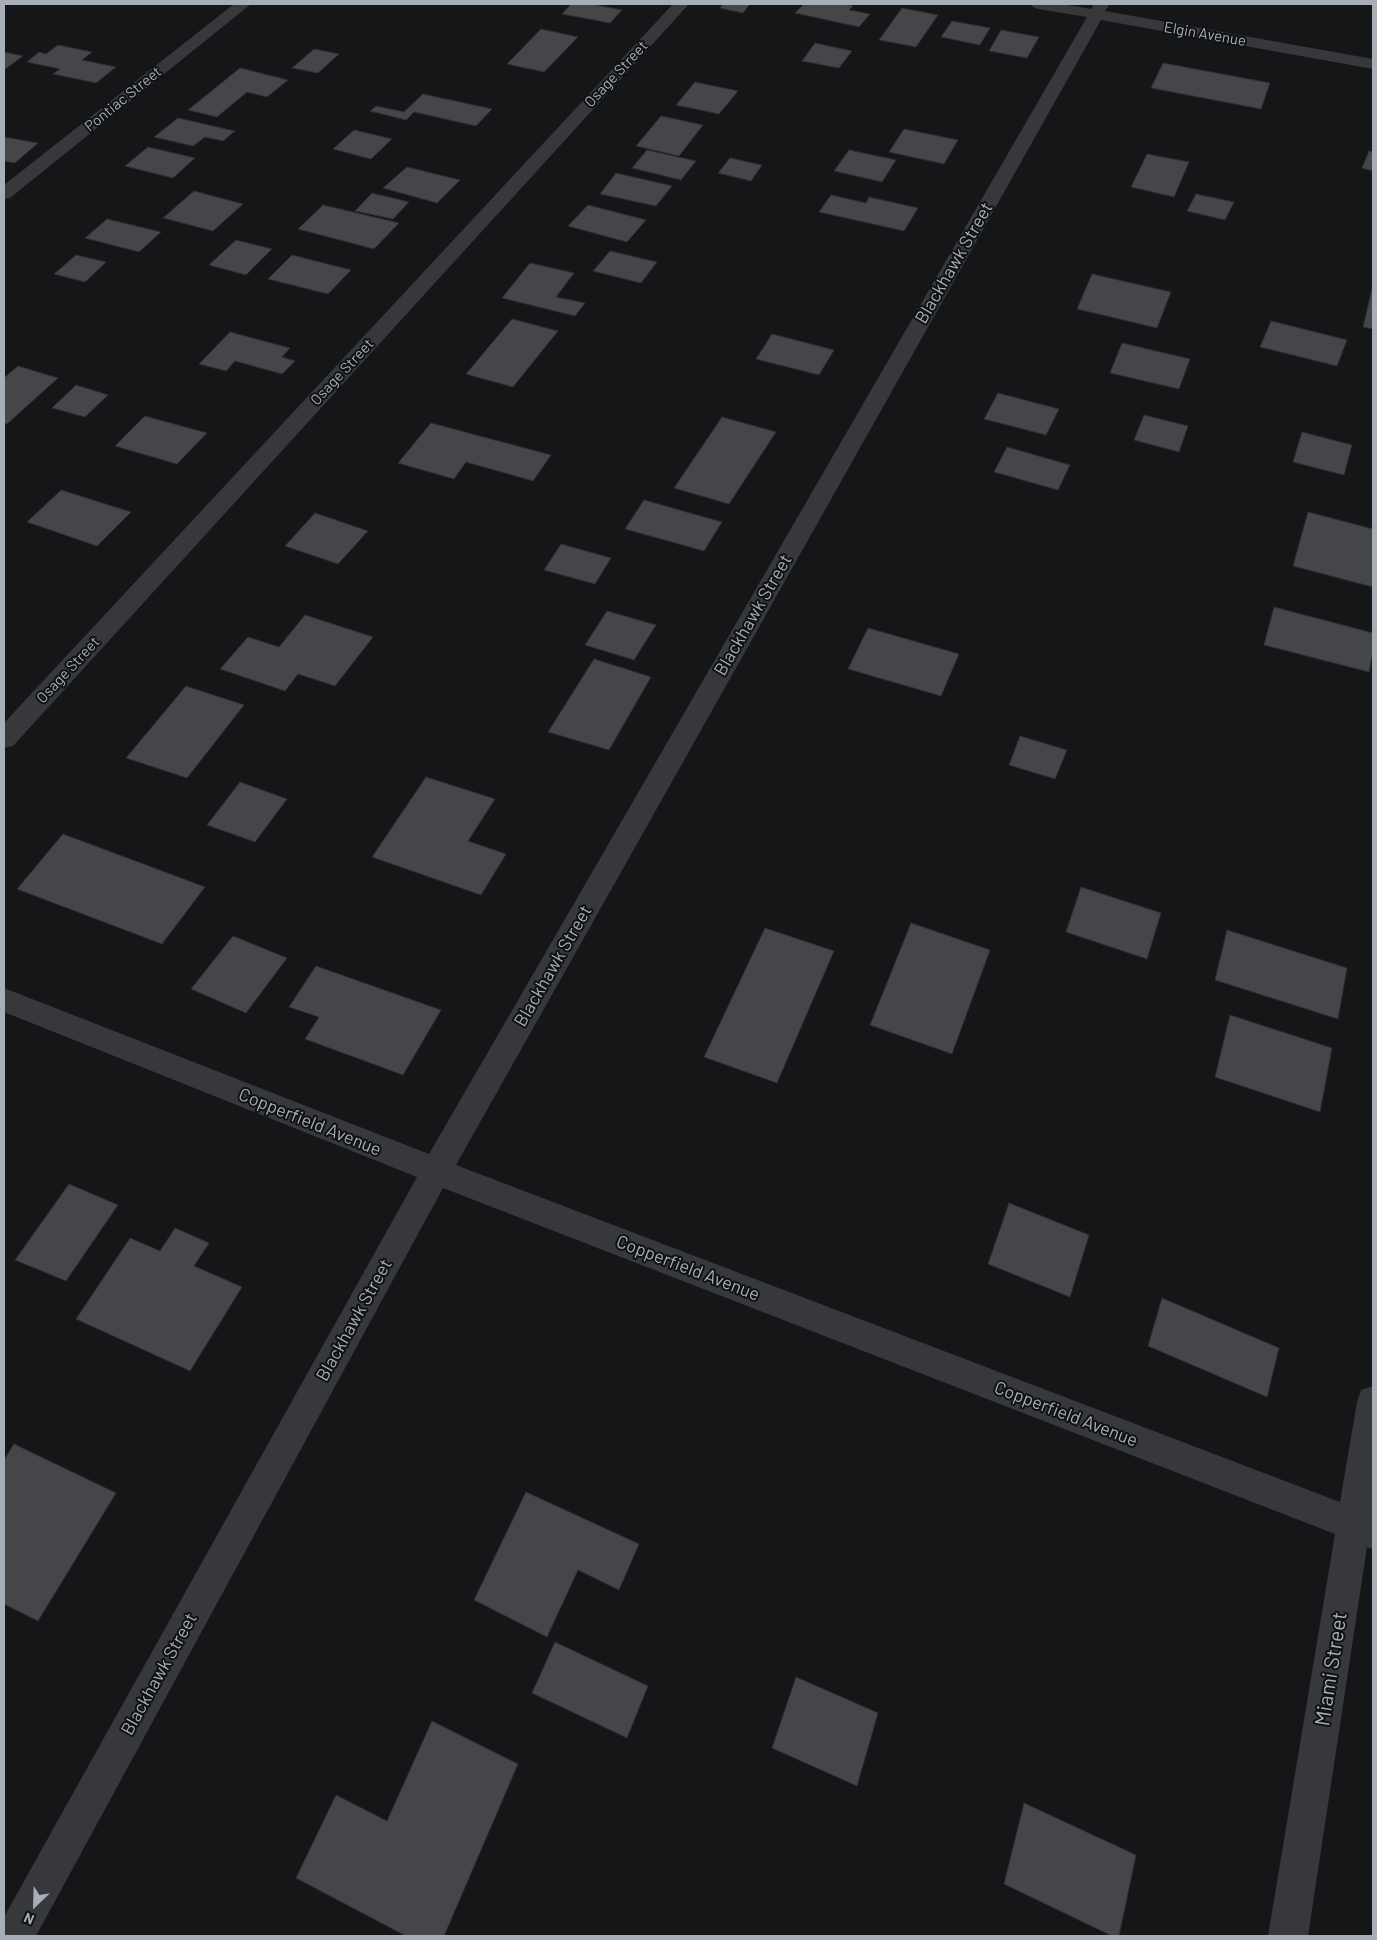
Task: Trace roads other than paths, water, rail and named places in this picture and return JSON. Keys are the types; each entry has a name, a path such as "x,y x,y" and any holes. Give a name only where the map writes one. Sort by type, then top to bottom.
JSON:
{"street":[{"name":"Pontiac Street","path":"4,194 243,4"},
{"name":"Osage Street","path":"4,739 681,4"},
{"name":"Elgin Avenue","path":"1038,4 1099,9 1373,64"},
{"name":"Blackhawk Street","path":"15,1936 436,1171 1099,9"},
{"name":"Copperfield Avenue","path":"4,1000 436,1171 1364,1529"},
{"name":"Miami Street","path":"1288,1936 1364,1529 1373,1402"}]}
